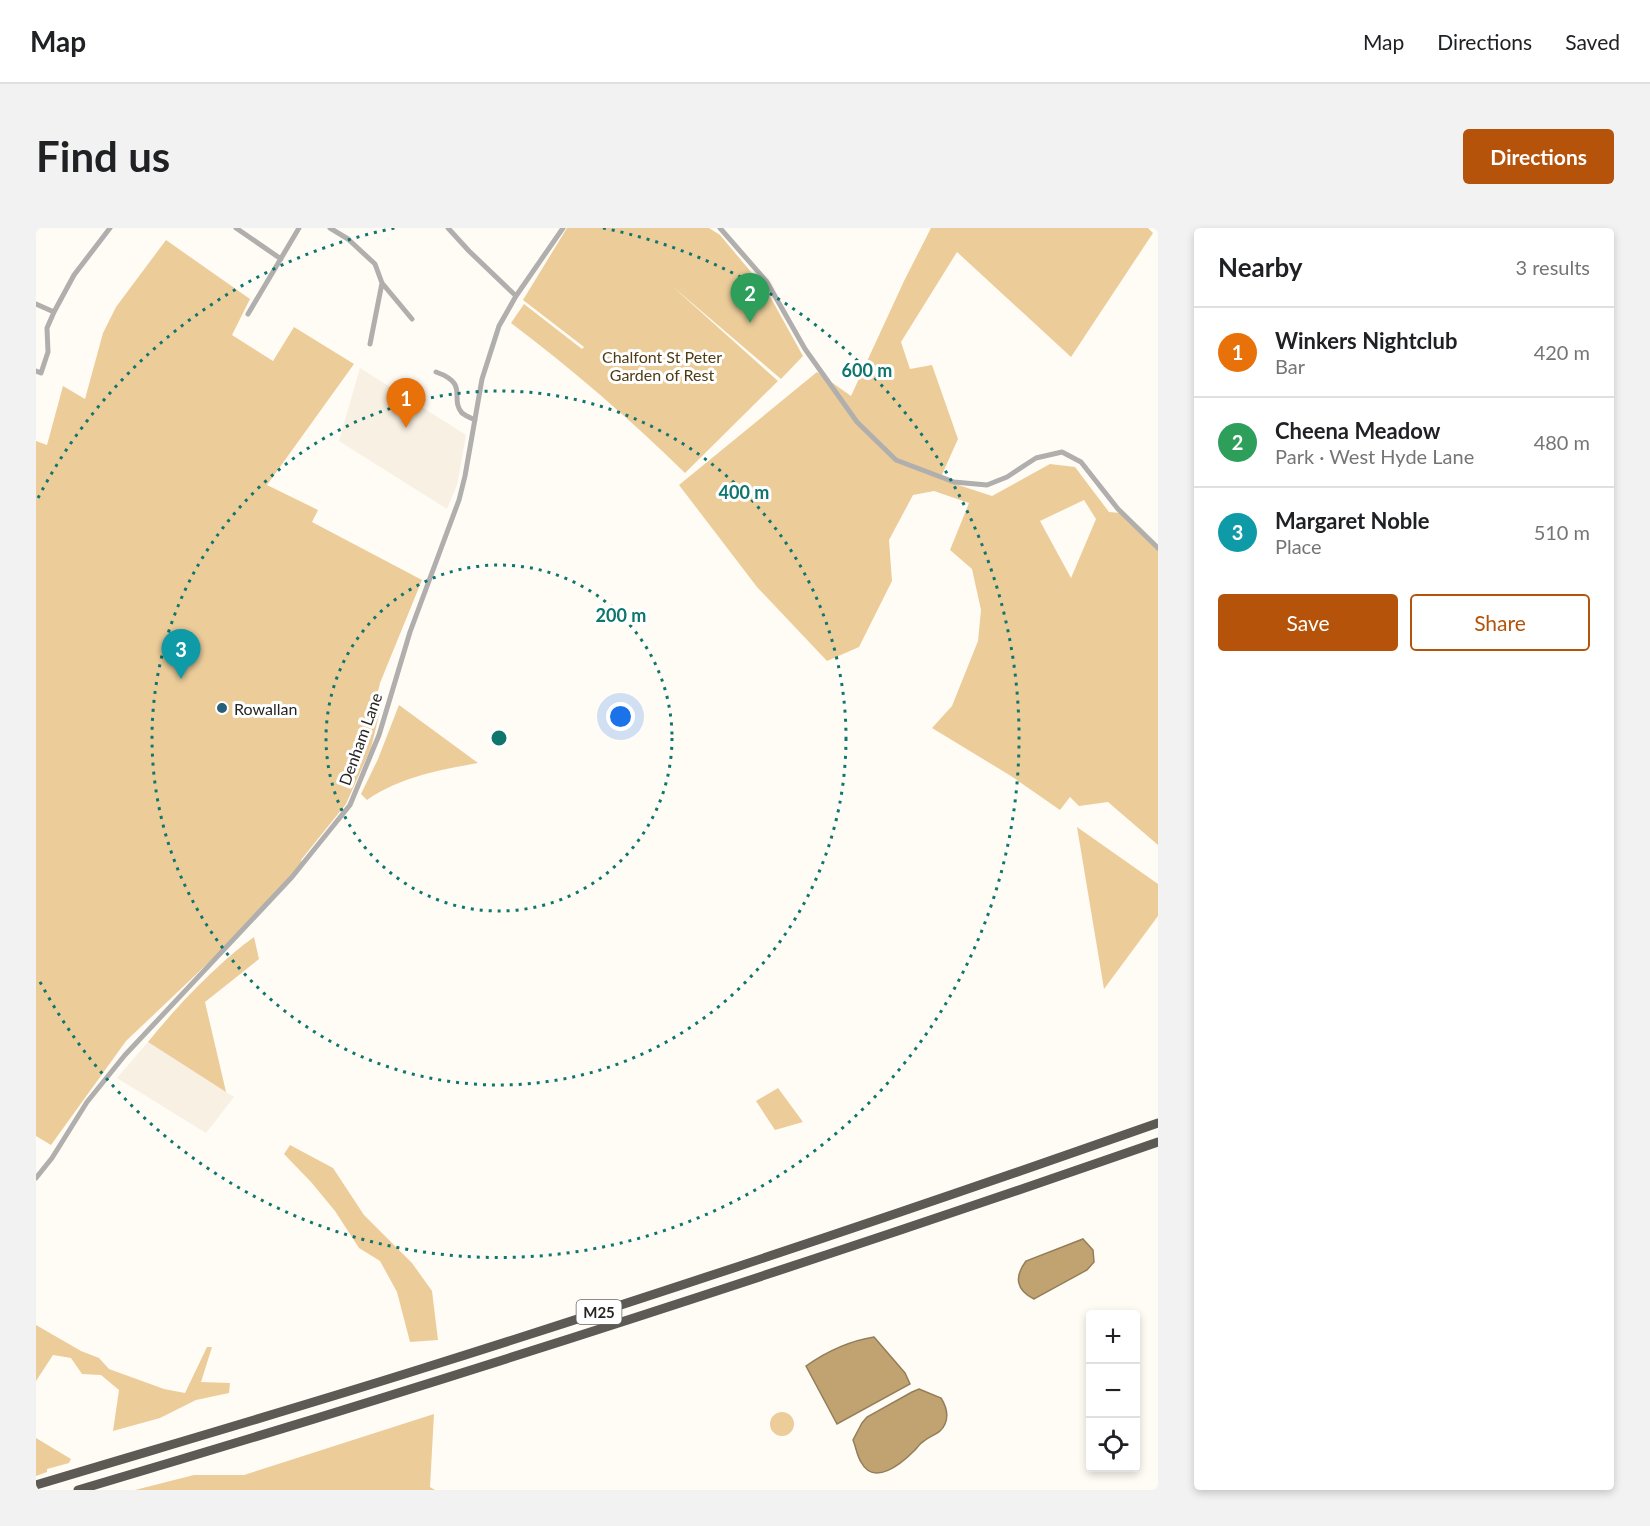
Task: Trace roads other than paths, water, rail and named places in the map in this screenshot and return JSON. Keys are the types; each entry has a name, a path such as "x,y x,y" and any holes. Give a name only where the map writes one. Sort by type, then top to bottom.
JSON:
{"highway":[{"name":"M25","path":"36,1485 349,1391 574,1320 789,1250 1158,1124"},
{"name":"M25","path":"78,1490 336,1413 580,1336 971,1207 1158,1142"}],"street":[{"path":"36,371 41,373 48,352 47,328 54,312 74,275 110,228"},
{"path":"236,228 281,259"},
{"path":"248,314 299,228"},
{"path":"330,228 348,239 375,264 382,283 412,320"},
{"path":"448,228 516,296"},
{"name":"Denham Lane","path":"36,1178 52,1158 87,1102 125,1055 292,877 350,805 379,735 410,632 459,500 482,379 499,326 516,296 563,228"},
{"path":"720,228 767,282 804,349 857,422 896,460 954,482 987,485 1007,477 1036,458 1062,452 1081,462 1118,509 1158,548"},
{"path":"370,344 382,283"},
{"path":"36,304 54,312"},
{"path":"436,372 451,380 458,391 459,407 462,412 475,420"}],"place":[{"name":"Cheena Meadow","path":"750,323"},
{"name":"Winkers Nightclub","path":"406,428"},
{"name":"Margaret Noble","path":"181,679"},
{"name":"Rowallan","path":"222,708"}],"park label":[{"name":"Chalfont St Peter Garden of Rest","path":"662,365"}]}
